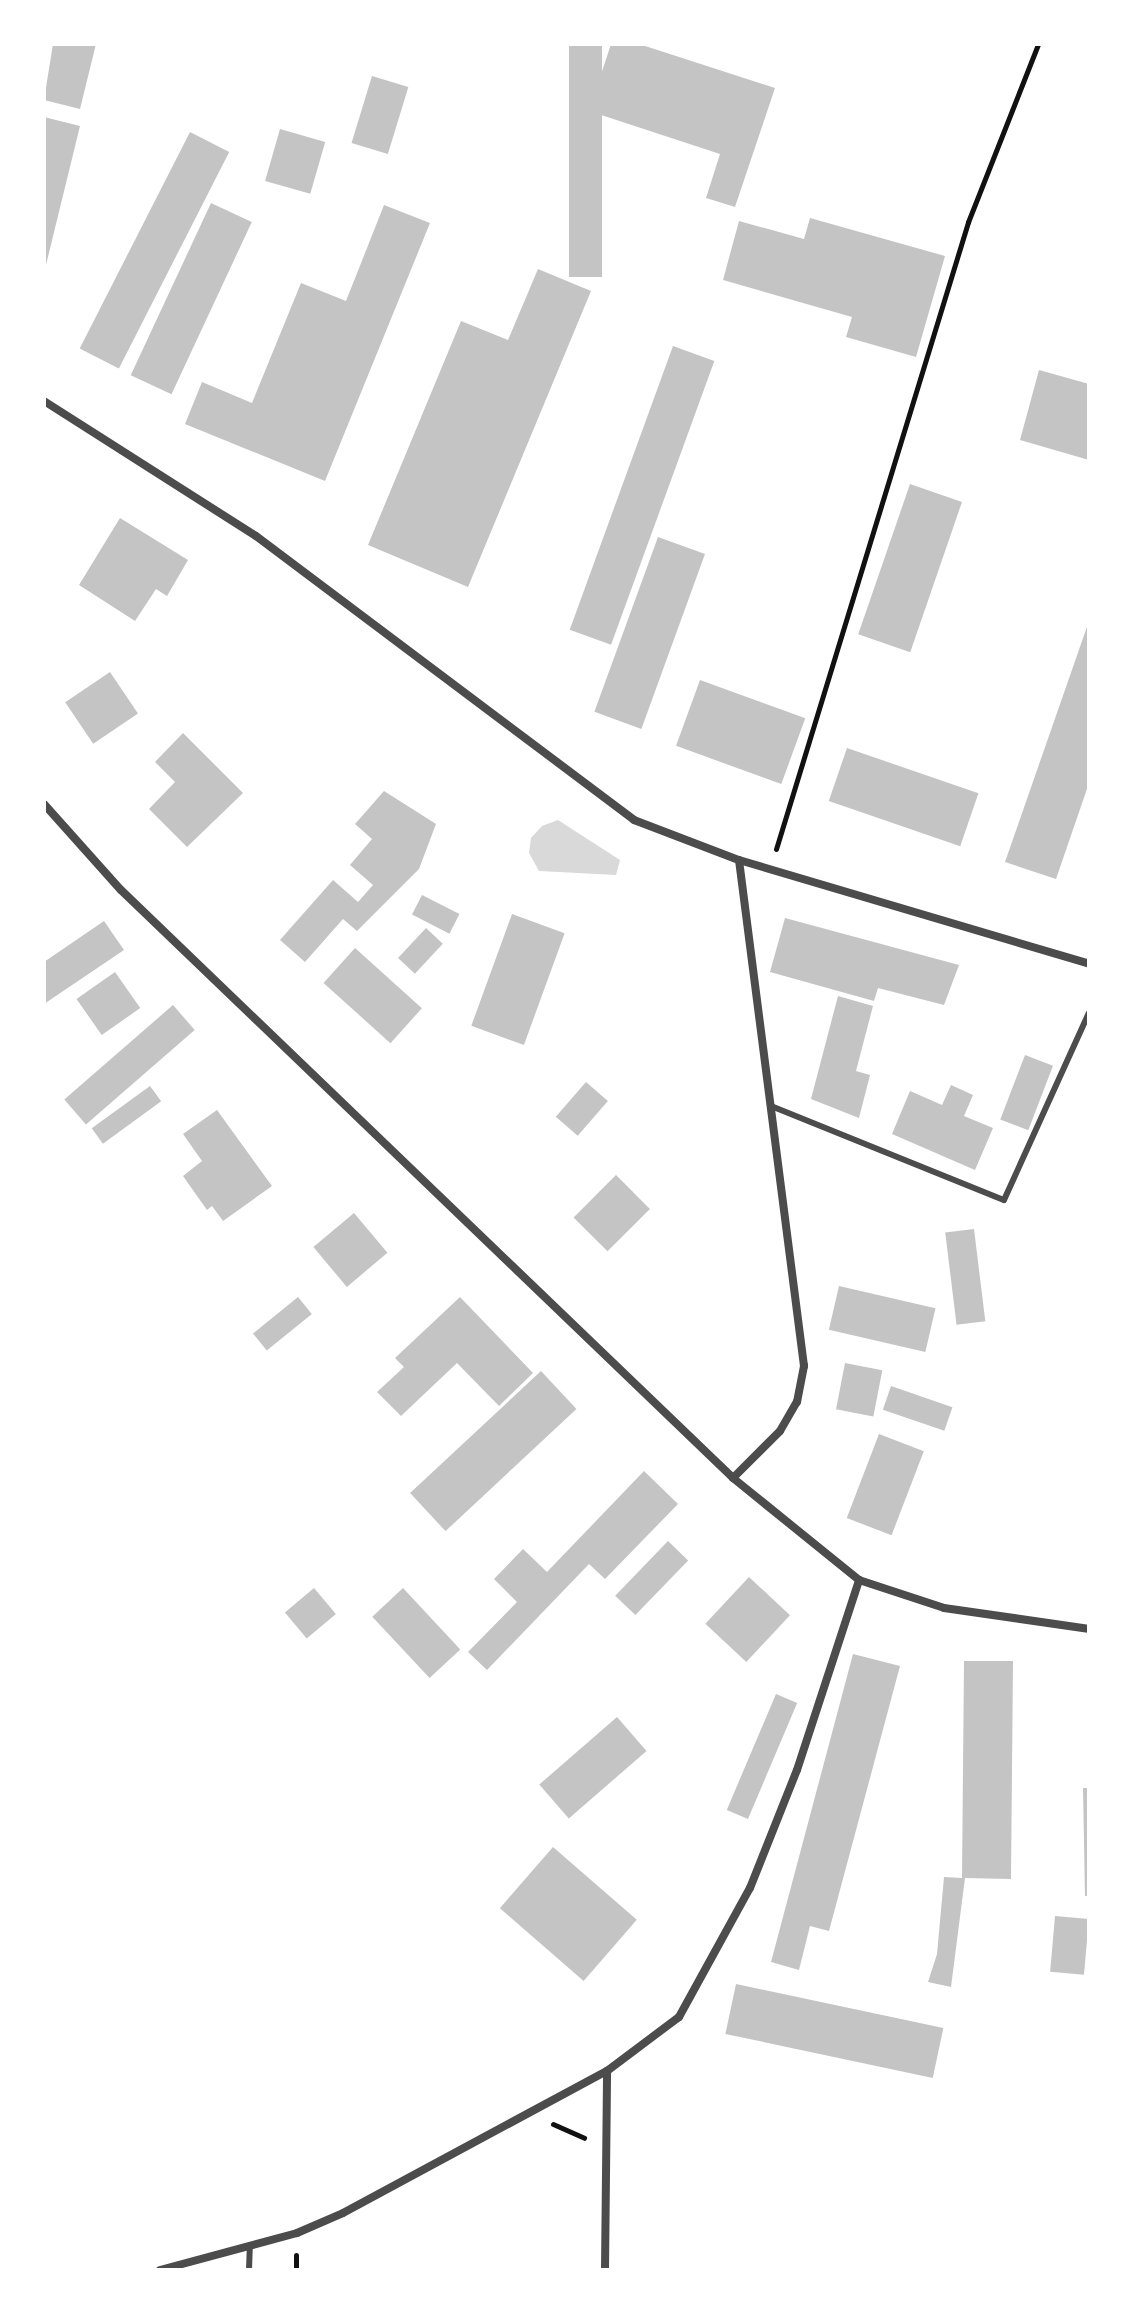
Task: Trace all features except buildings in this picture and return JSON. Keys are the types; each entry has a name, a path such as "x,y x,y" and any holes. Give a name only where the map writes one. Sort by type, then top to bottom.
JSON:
{"street":[{"path":"44,401 256,536 634,820 739,860 1089,964"},
{"path":"44,804 121,890 733,1478 859,1580 944,1608 1089,1629"},
{"path":"733,1478 780,1431 797,1402 804,1366 739,860"},
{"path":"160,2270 250,2247 343,2213 607,2071 679,2017 720,1949 797,1770 859,1580"},
{"path":"605,2270 607,2071"}],"lane":[{"path":"771,1106 1004,1200 1089,1013"},
{"path":"249,2270 250,2247"}],"path":[{"path":"770,869 968,222 1038,44"},
{"path":"549,2122 585,2139 585,2153"},
{"path":"281,2256 310,2246"}],"shaded area":[{"path":"558,820 620,860 616,875 539,871 529,853 531,838 542,826"}]}
